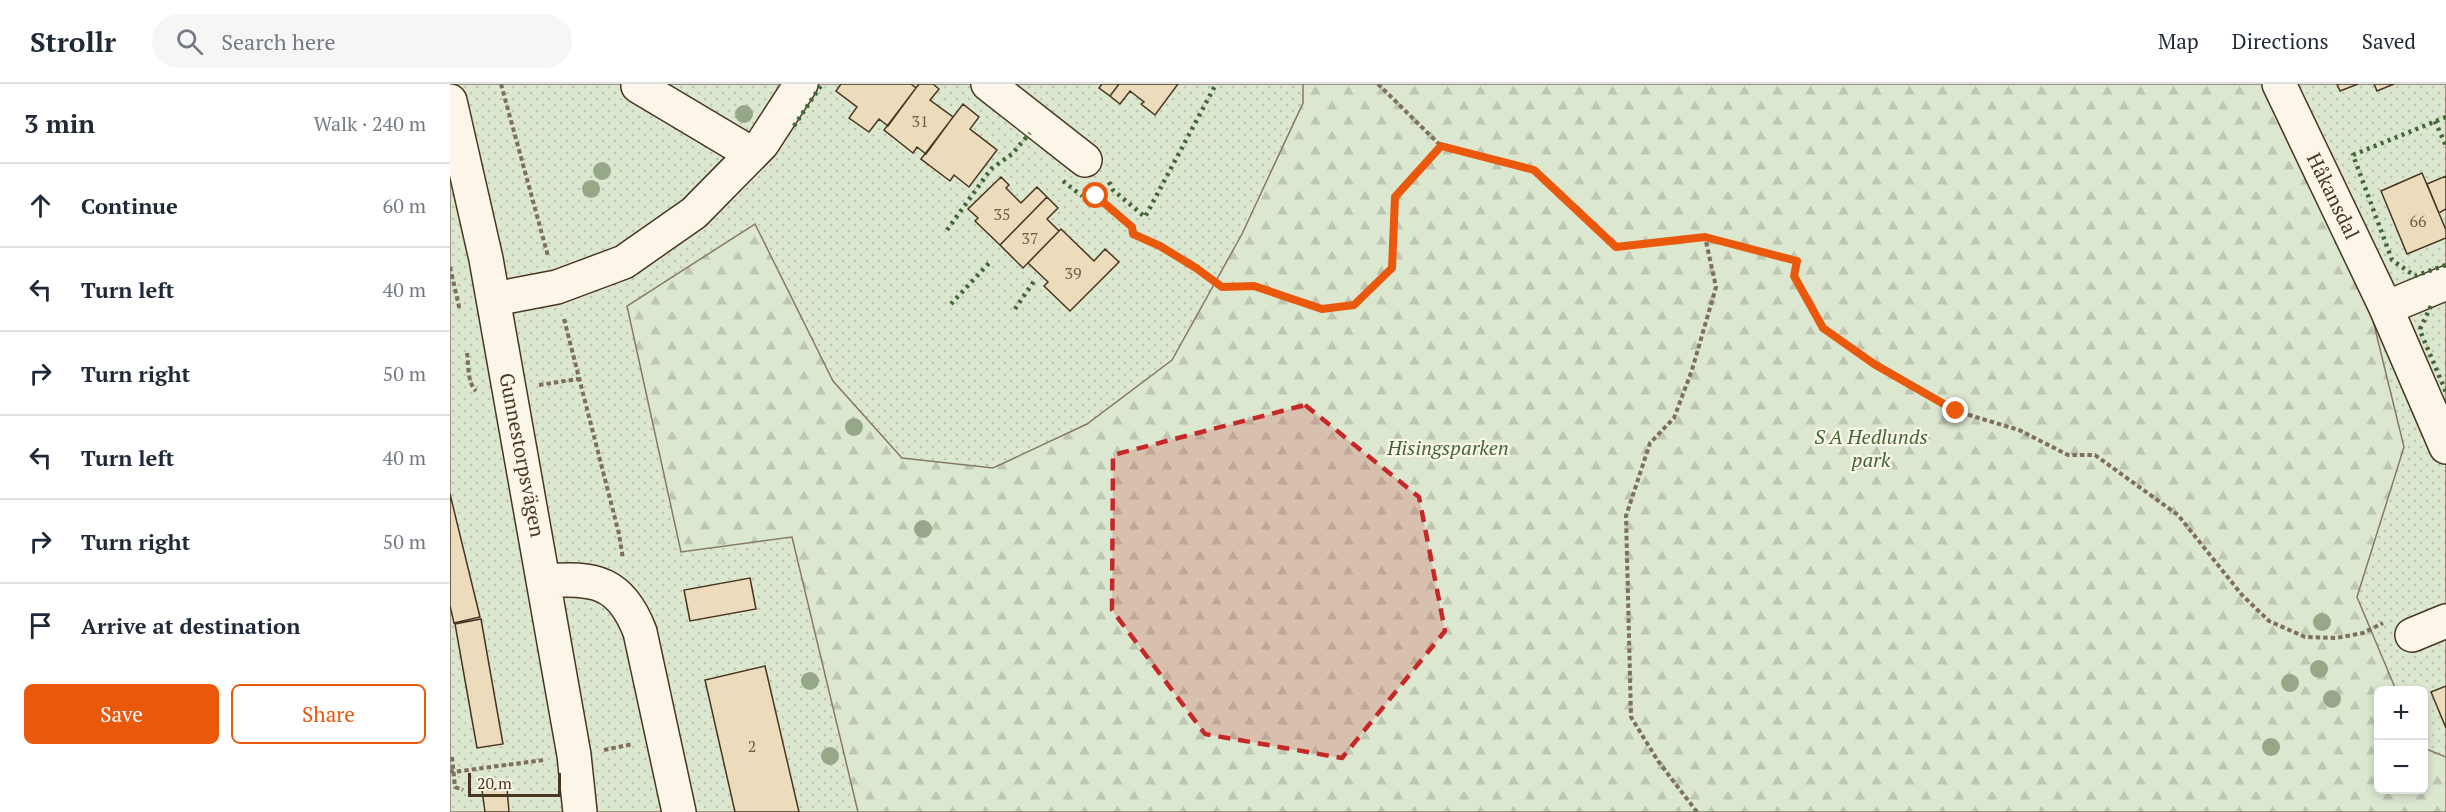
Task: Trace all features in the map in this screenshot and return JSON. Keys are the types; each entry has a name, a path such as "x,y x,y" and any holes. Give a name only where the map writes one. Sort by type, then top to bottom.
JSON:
{"street":[{"path":"494,299 557,287 624,262 694,213 762,144 801,84"},
{"path":"988,84 1085,160"},
{"name":"Håkansdal","path":"2279,84 2386,308 2446,447"},
{"path":"638,86 752,154"},
{"name":"Gunnestorpsvägen","path":"450,101 494,299 545,581 574,755 580,812"},
{"path":"2386,308 2446,283"},
{"path":"545,581 568,579 602,584 618,595 632,611 640,632 680,812"}],"path":[{"path":"501,84 557,287 573,359 619,534 624,575 618,595"},
{"path":"1378,84 1441,146 1534,170 1616,247 1705,237 1797,261 1794,276 1823,328 1874,364 1956,411 2019,430 2068,455 2095,455 2178,515 2242,595 2269,621 2305,637 2336,638 2363,633 2406,612 2428,629"},
{"path":"1096,196 1132,227 1133,234 1160,246 1222,287 1254,286 1322,309 1354,305 1392,268 1395,197 1441,146"},
{"path":"1697,812 1658,761 1631,717 1626,516 1650,443 1674,418 1692,370 1716,287 1705,237"},
{"path":"452,757 455,787 463,790"}],"highlighted area":[{"path":"1305,405 1419,497 1445,631 1342,758 1205,734 1112,610 1113,455"}],"green space":[{"name":"S A Hedlunds park","path":"450,84 2446,84 2446,812 450,812"},
{"name":"S A Hedlunds park","path":"1303,84 2268,84 2367,296 2404,447 2357,597 2394,686 2374,686 2374,794 2428,794 2428,750 2446,757 2446,812 858,812 792,537 681,552 627,306 755,224 833,381 902,458 993,468 1087,424 1172,360 1242,234 1303,103"}],"building":[{"path":"841,84 911,84 916,88 888,126 879,119 869,132 849,118 857,107 836,91"},
{"path":"919,84 933,84 939,89 930,100 953,117 926,154 917,147 913,153 884,130"},
{"path":"1102,84 1119,84 1110,96 1099,88"},
{"path":"1119,84 1178,84 1155,115 1130,91 1120,104 1110,96"},
{"path":"2337,84 2358,84 2340,91"},
{"path":"2374,84 2394,84 2377,91"},
{"path":"963,104 979,117 970,129 997,150 969,187 954,175 950,181 921,159"},
{"path":"2422,173 2446,230 2446,238 2407,254 2381,191"},
{"path":"2446,176 2446,209 2439,213 2427,184"},
{"path":"1001,177 1009,185 1006,188 1021,203 1037,187 1047,197 1000,245 975,221 978,218 968,209"},
{"path":"1047,197 1058,208 1047,219 1059,231 1023,268 1000,245"},
{"path":"1061,229 1094,261 1105,249 1119,262 1070,311 1044,286 1048,282 1028,263"},
{"path":"450,494 480,617 454,623 450,606"},
{"path":"750,578 756,609 690,621 684,590"},
{"path":"481,619 503,744 477,748 455,624"},
{"path":"765,666 799,812 735,812 705,680"},
{"path":"2446,686 2446,728 2431,692"},
{"path":"507,788 509,812 485,812 482,790"}],"hedge":[{"path":"794,126 822,84"},
{"path":"1109,182 1113,190 1145,217 1216,84"},
{"path":"2446,117 2353,155 2392,260 2415,276 2446,265"},
{"path":"2435,121 2446,146"},
{"path":"947,230 991,169 1012,154 1030,133"},
{"path":"1063,181 1082,196"},
{"path":"951,304 991,261"},
{"path":"1015,309 1034,281"},
{"path":"2431,306 2420,329 2446,392"}],"route":[{"path":"1096,196 1132,227 1133,234 1160,246 1222,287 1254,286 1322,309 1354,305 1392,268 1395,197 1441,146 1534,170 1616,247 1705,237 1797,261 1794,276 1823,328 1874,364 1956,411"}],"park label":[{"name":"Hisingsparken","path":"1448,448"}]}
